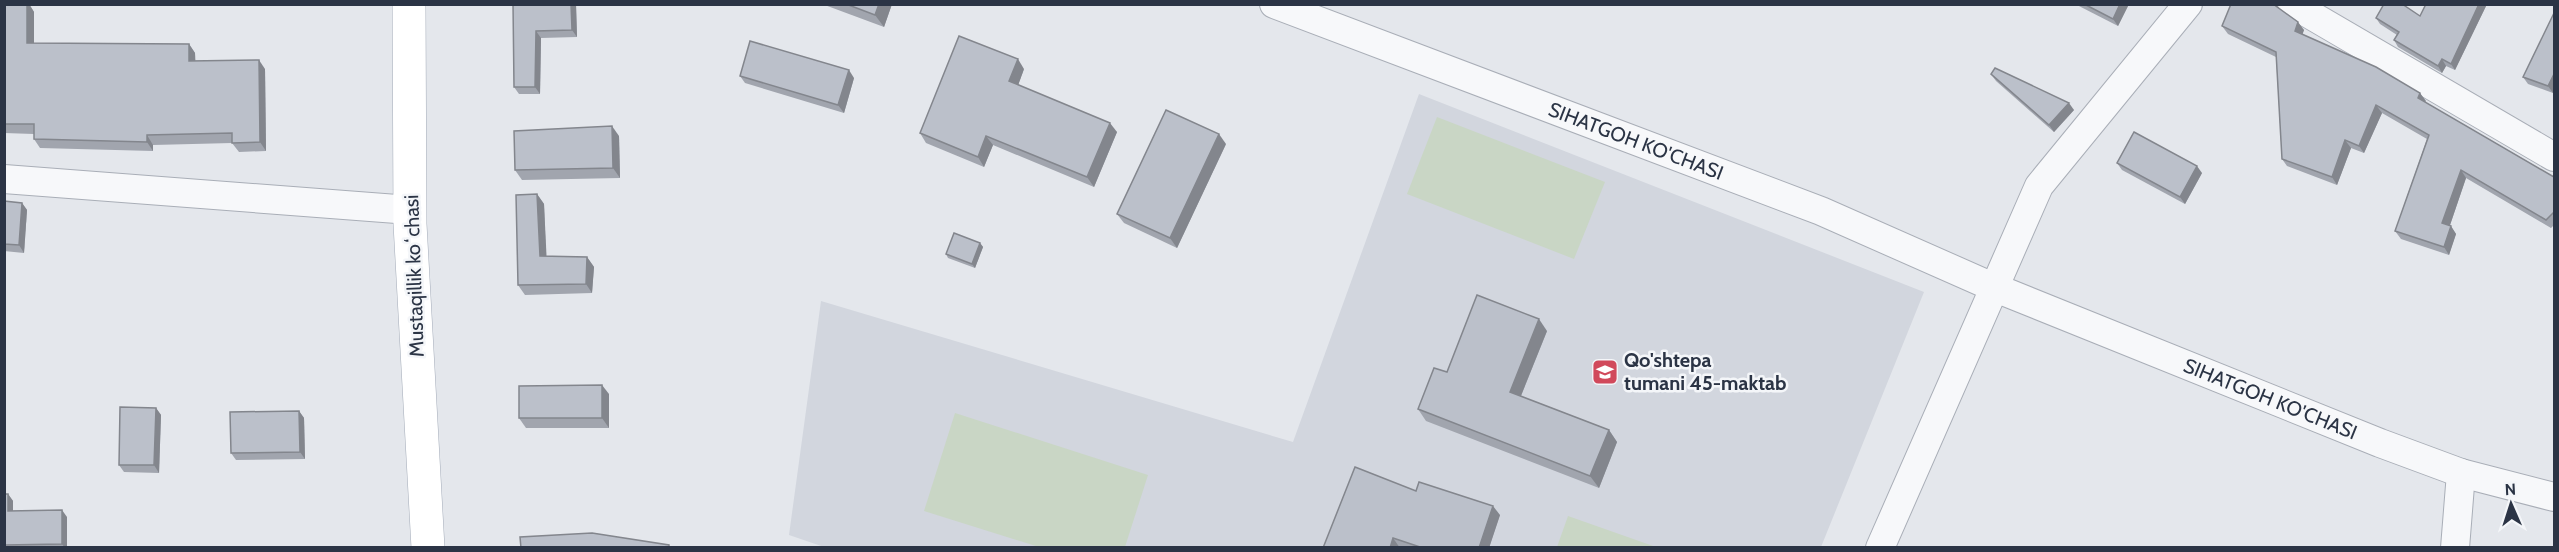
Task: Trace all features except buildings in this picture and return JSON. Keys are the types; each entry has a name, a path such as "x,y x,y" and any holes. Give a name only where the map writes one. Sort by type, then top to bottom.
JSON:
{"main road":[{"name":"Mustaqillik koʻchasi","path":"409,4 410,210 428,548"}],"street":[{"name":"SIHATGOH KO'CHASI","path":"1274,4 1332,16 1821,212 1993,287 2380,443 2461,473 2554,497"},
{"path":"1880,548 2039,186 2188,4"},
{"path":"2292,4 2554,157"},
{"path":"4,179 410,210"},
{"path":"2455,548 2461,473"}],"shaded area":[{"name":"Qo'shtepa tumani 45-maktab","path":"1419,94 1924,292 1821,547 827,548 789,535 821,301 1293,442"}],"green space":[{"path":"1437,117 1605,182 1574,259 1407,194"},
{"path":"955,413 1148,475 1125,547 1039,547 924,511"},
{"path":"1568,516 1656,547 1557,547"}],"place":[{"name":"Qo'shtepa tumani 45-maktab","path":"1605,372"}]}
